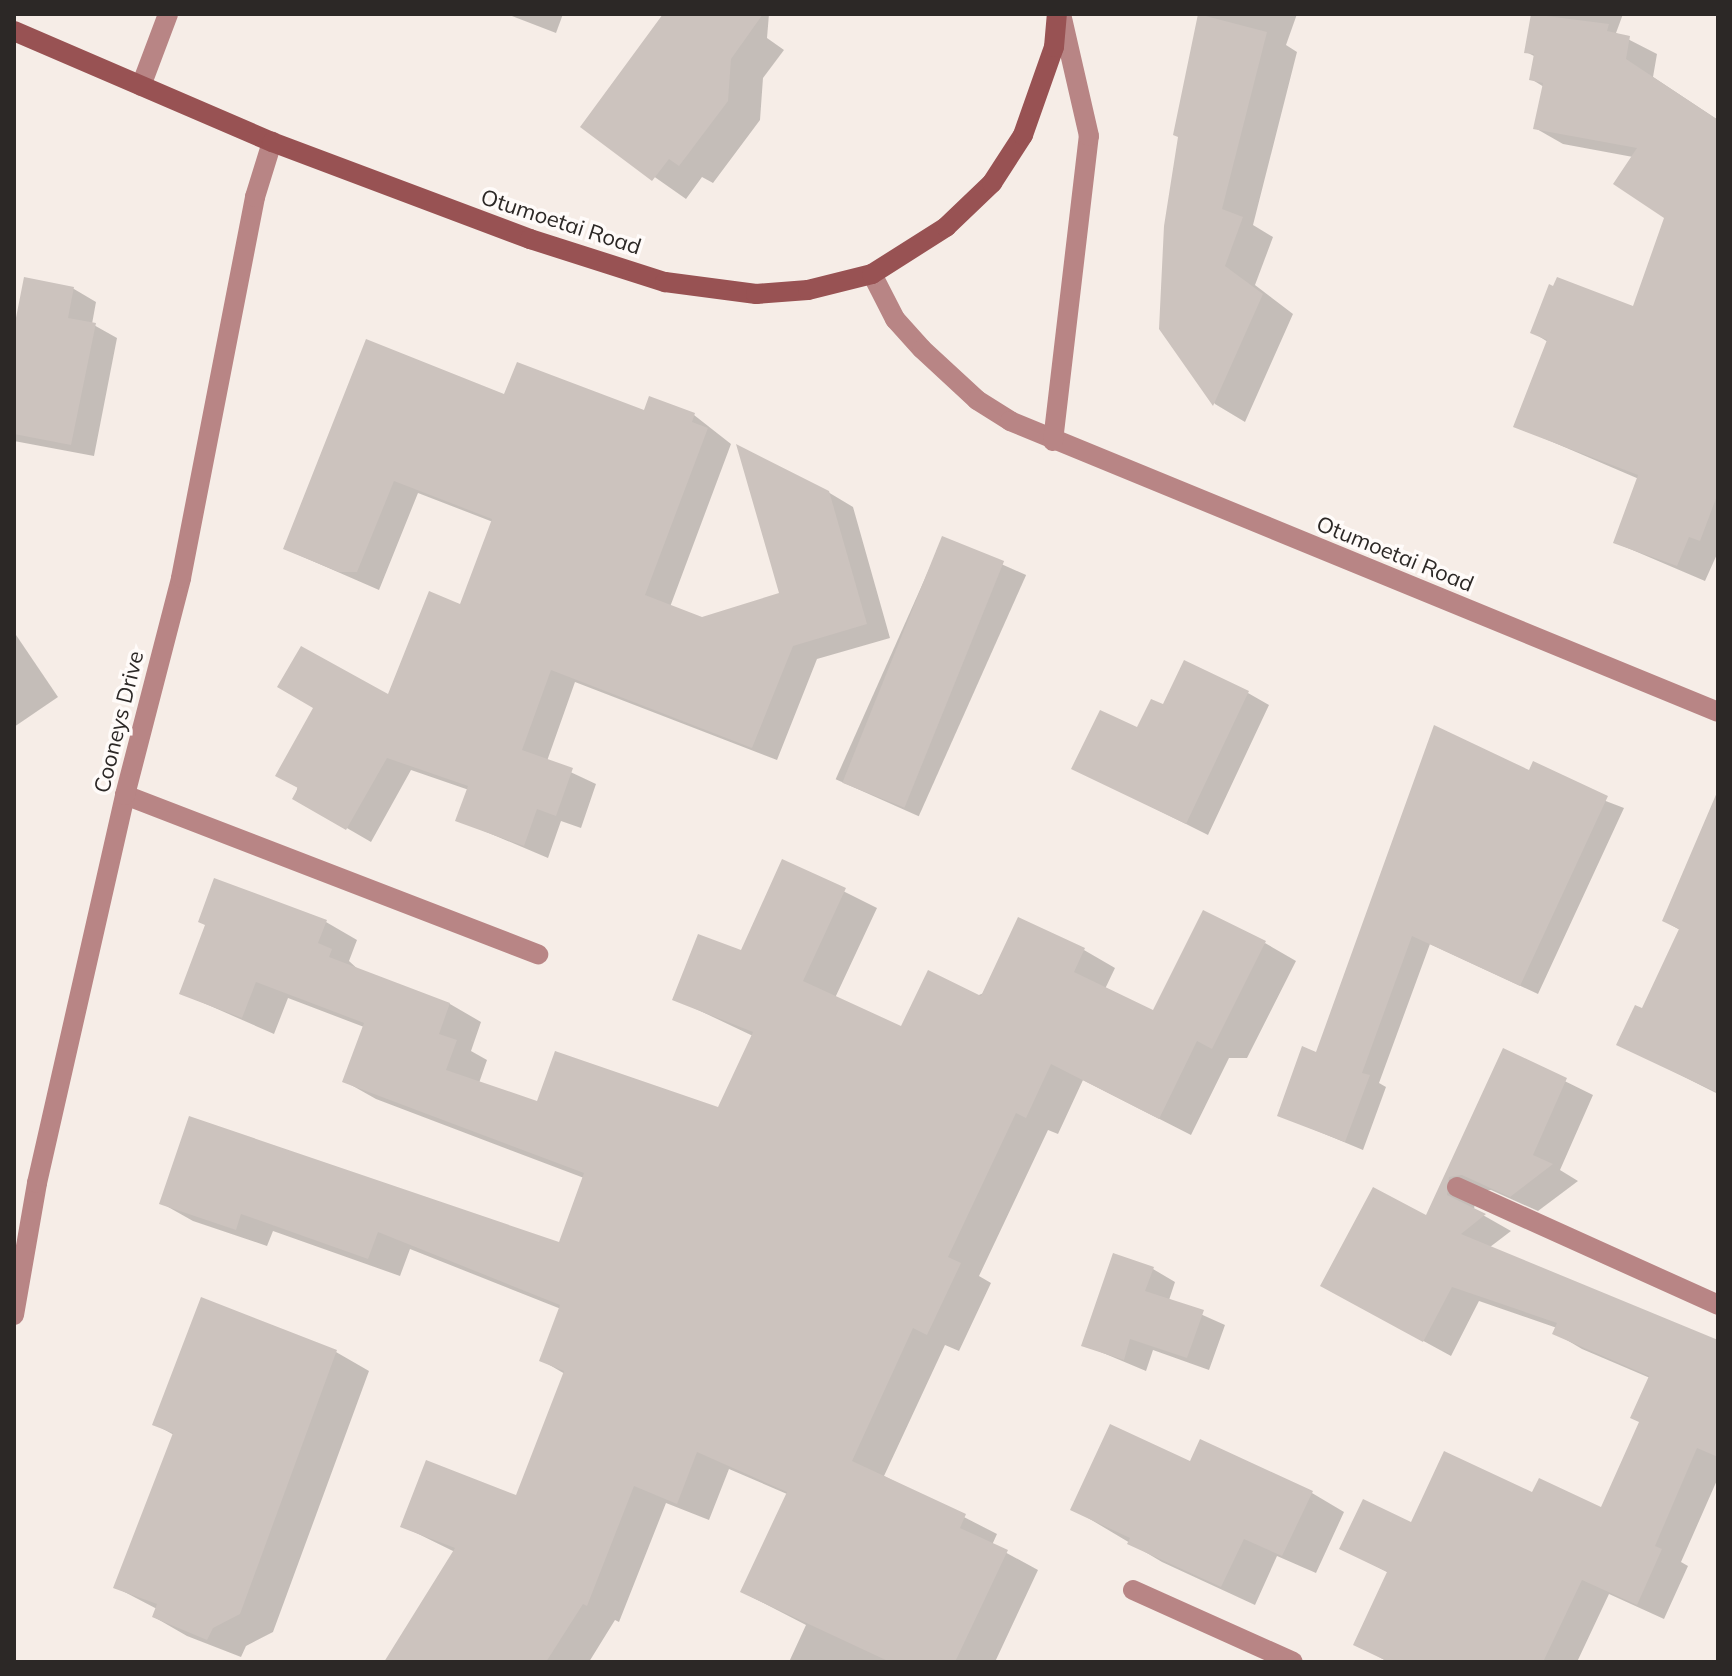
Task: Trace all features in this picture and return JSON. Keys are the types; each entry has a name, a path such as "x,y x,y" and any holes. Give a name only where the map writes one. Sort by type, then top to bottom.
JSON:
{"street":[{"path":"141,86 168,14"},
{"path":"872,274 946,227 992,183 1023,135 1040,94 1059,14"},
{"path":"1053,441 1089,136 1059,14"},
{"name":"Otumoetai Road","path":"14,31 272,142 530,239 709,292 808,290 872,274 895,319 949,377 977,400 1053,441 1718,712"},
{"name":"Cooneys Drive","path":"14,1315 37,1183 125,795 181,578 255,197 272,142"},
{"path":"125,795 538,954"},
{"path":"1457,1187 1718,1305"},
{"path":"1133,1590 1293,1662"}],"building":[{"path":"663,14 763,14 731,59 728,101 679,166 669,159 652,181 580,127"},
{"path":"1198,14 1267,32 1222,209 1243,217 1225,266 1263,294 1213,406 1159,329 1164,226 1178,137 1173,135"},
{"path":"1531,14 1609,24 1607,31 1630,36 1626,59 1718,120 1718,493 1700,541 1689,537 1677,566 1613,543 1638,475 1513,427 1547,340 1530,333 1549,284 1553,286 1557,277 1633,306 1664,218 1613,184 1637,148 1533,129 1543,83 1529,80 1534,54 1524,53"},
{"path":"24,277 74,287 68,318 96,323 71,445 14,434 14,328"},
{"path":"366,339 504,394 517,362 644,410 649,396 695,413 692,422 708,428 645,595 702,617 779,593 736,444 829,491 867,624 793,646 752,748 551,670 522,750 573,768 556,816 537,809 524,846 455,821 468,786 387,758 346,830 292,799 298,788 275,776 313,708 277,687 301,646 388,694 429,591 460,604 492,519 394,481 357,572 339,572 283,549"},
{"path":"942,536 1004,561 904,808 842,783"},
{"path":"1184,660 1249,691 1186,824 1071,769 1100,710 1137,727 1151,699 1163,704"},
{"path":"1434,725 1529,770 1533,761 1608,796 1520,986 1412,936 1362,1073 1370,1075 1345,1142 1277,1116 1302,1046 1316,1052"},
{"path":"1718,790 1718,1093 1616,1045 1635,1005 1642,1008 1679,929 1662,921"},
{"path":"782,859 846,888 803,981 901,1026 928,970 981,996 1018,917 1085,948 1074,972 1153,1010 1203,910 1266,941 1212,1049 1197,1041 1159,1119 1051,1064 1026,1118 1016,1113 948,1257 961,1263 927,1335 913,1328 852,1461 966,1514 960,1528 1008,1550 955,1662 890,1662 740,1592 787,1492 697,1452 677,1504 634,1486 587,1606 583,1604 546,1662 384,1662 455,1548 400,1527 426,1460 516,1495 564,1371 539,1361 560,1305 378,1232 368,1259 241,1214 236,1230 159,1204 189,1116 559,1242 584,1173 342,1082 364,1023 256,982 242,1018 179,994 205,925 198,922 214,878 327,920 318,943 332,949 329,957 450,1003 439,1034 457,1040 446,1070 537,1101 555,1051 718,1107 753,1032 672,1000 698,934 741,950"},
{"path":"1503,1048 1567,1078 1533,1155 1553,1164 1510,1197 1462,1175 1449,1177 1447,1195 1486,1214 1461,1234 1718,1340 1718,1457 1697,1448 1655,1546 1662,1549 1637,1605 1582,1580 1543,1662 1389,1662 1353,1645 1387,1572 1339,1549 1363,1499 1411,1522 1444,1451 1532,1492 1539,1478 1601,1507 1639,1422 1630,1418 1649,1376 1552,1334 1557,1323 1452,1287 1423,1342 1320,1286 1373,1187 1426,1215"},
{"path":"1113,1253 1154,1267 1145,1291 1204,1310 1187,1358 1130,1339 1124,1360 1081,1346"},
{"path":"201,1297 337,1350 240,1614 213,1628 207,1640 152,1617 157,1604 113,1588 173,1433 152,1425"},
{"path":"1110,1424 1190,1461 1200,1439 1313,1491 1282,1556 1244,1539 1221,1587 1127,1544 1130,1538 1070,1510"}]}
